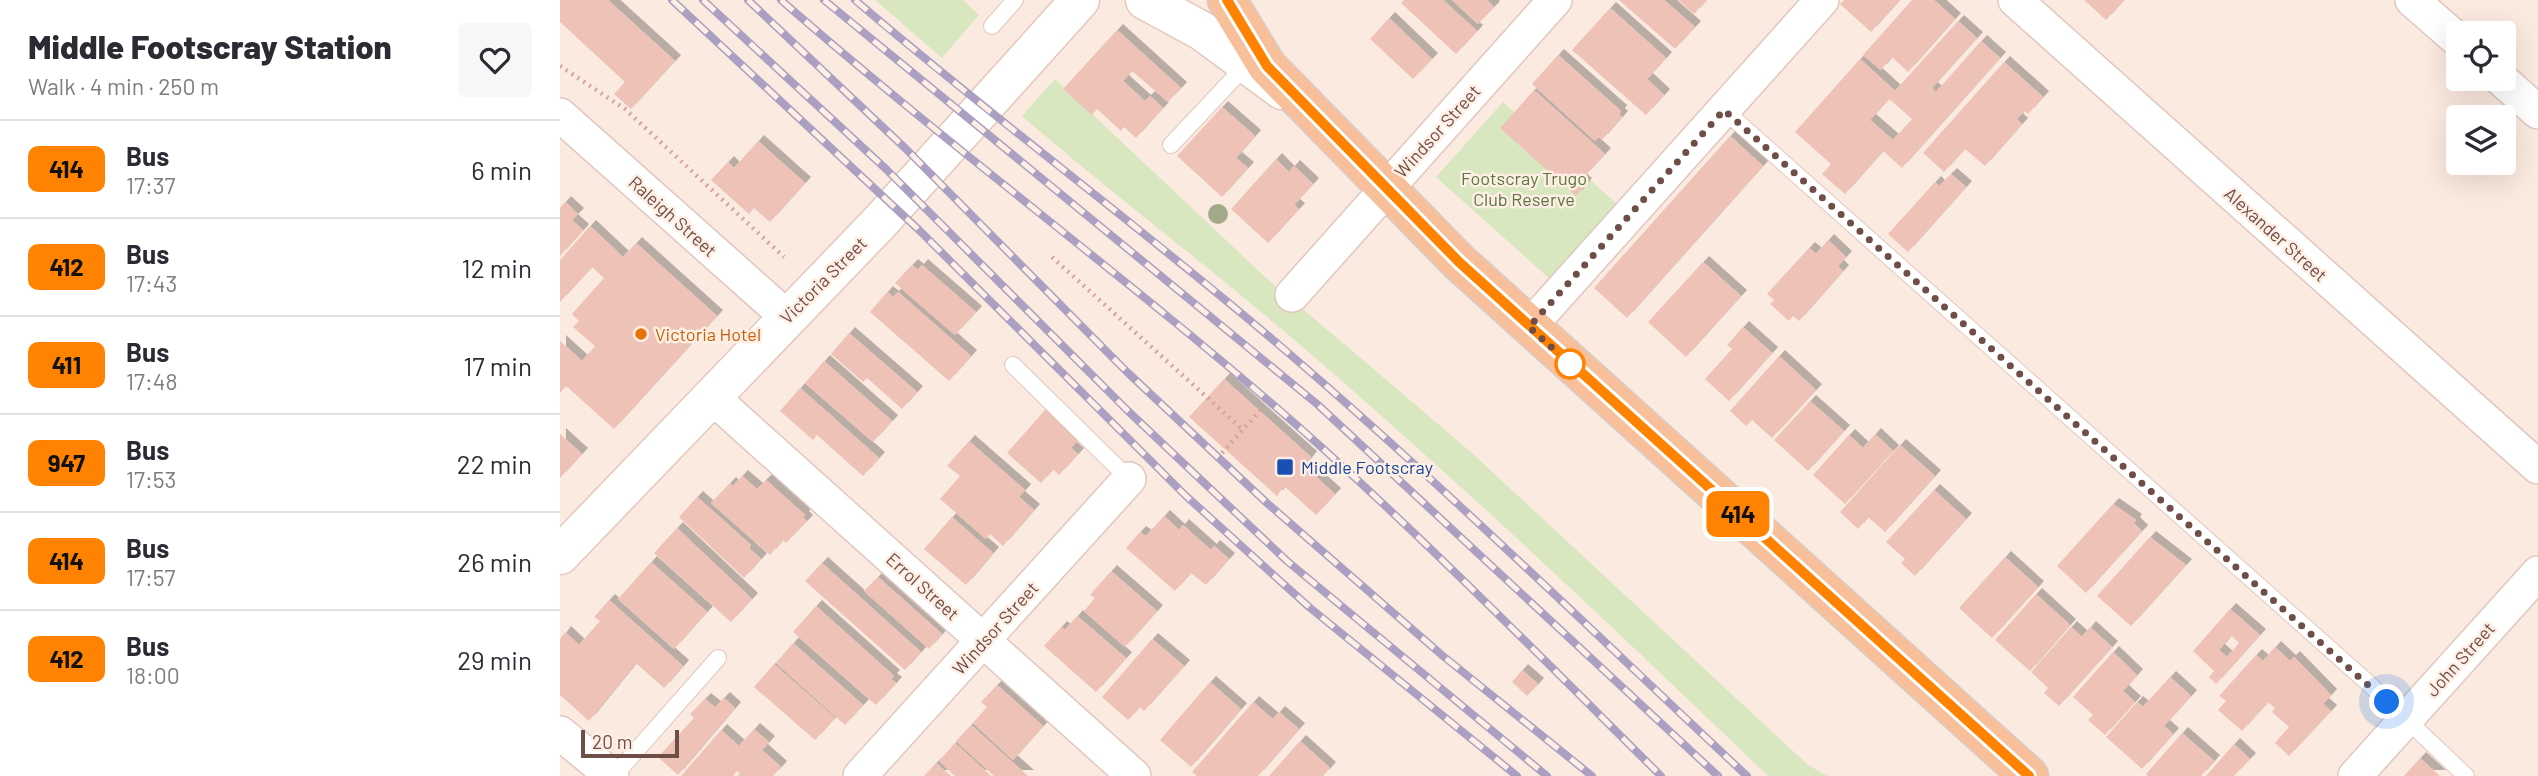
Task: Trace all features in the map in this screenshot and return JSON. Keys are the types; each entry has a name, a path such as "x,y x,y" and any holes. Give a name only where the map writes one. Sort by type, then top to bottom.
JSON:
{"main road":[{"path":"1227,0 1252,58 1307,108 1385,188 1529,327 2029,776"}],"street":[{"name":"Victoria Street","path":"560,555 880,222 1080,0"},
{"path":"1145,0 1252,58"},
{"name":"Windsor Street","path":"1292,295 1555,0"},
{"path":"1529,327 1822,0"},
{"name":"Alexander Street","path":"2015,0 2538,467"},
{"path":"2412,0 2446,30"},
{"path":"2514,91 2538,112"},
{"name":"Raleigh Street","path":"560,115 787,317"},
{"name":"Errol Street","path":"712,397 1134,776"},
{"name":"Windsor Street","path":"860,776 1129,479"},
{"name":"John Street","path":"2355,776 2538,573"},
{"path":"560,733 613,776"}],"lane":[{"path":"992,26 1015,0"},
{"path":"1171,145 1252,58"},
{"path":"1724,110 2357,673 2466,776"},
{"path":"1013,365 1129,479"},
{"path":"613,776 718,659"}],"path":[{"path":"560,66 625,109 784,257"},
{"path":"1052,257 1242,430"},
{"path":"1222,453 1263,407"}],"green space":[{"path":"875,0 963,0 979,15 942,58"},
{"path":"1055,79 1264,276 1472,453 1808,765 1828,776 1768,776 1533,554 1353,391 1022,116"},
{"name":"Footscray Trugo Club Reserve","path":"1503,102 1617,204 1550,279 1436,177"}],"building":[{"path":"560,0 608,0 675,61 631,109 614,94 625,82 560,22"},
{"path":"1404,0 1443,0 1477,31 1456,54 1401,3"},
{"path":"1452,0 1487,0 1494,7 1478,24"},
{"path":"1619,0 1664,0 1695,27 1675,49"},
{"path":"1678,0 1706,0 1694,14"},
{"path":"1844,0 1900,0 1871,32 1840,4"},
{"path":"1912,0 1934,0 1955,19 1908,72 1892,57 1881,70 1863,55"},
{"path":"2084,0 2124,0 2106,20"},
{"path":"1610,8 1666,58 1647,79 1664,95 1646,115 1572,50"},
{"path":"1389,18 1432,59 1413,79 1370,39"},
{"path":"1958,21 1977,38 1932,88 1936,92 1981,41 2000,58 1902,168 1883,151 1845,194 1822,174 1831,164 1795,132 1860,59 1895,91","holes":["1889,99 1912,119 1893,140 1870,120"]},
{"path":"1117,30 1181,88 1168,102 1132,71 1123,81 1145,101 1150,96 1163,108 1136,138 1124,127 1121,131 1097,109 1092,115 1063,89"},
{"path":"1558,55 1621,111 1619,114 1622,117 1602,140 1599,137 1595,141 1532,84"},
{"path":"2004,62 2043,97 2028,114 2024,111 2017,119 2022,124 1985,166 1965,149 1944,172 1923,153"},
{"path":"1534,90 1605,154 1585,176 1583,173 1579,178 1586,184 1576,196 1500,128"},
{"path":"1222,107 1255,136 1236,158 1248,168 1222,197 1177,156"},
{"path":"1730,136 1763,166 1627,318 1594,288"},
{"path":"758,141 805,183 770,222 754,208 749,214 711,180 728,162 734,168"},
{"path":"1276,159 1289,172 1294,166 1313,184 1294,205 1299,209 1268,243 1231,209"},
{"path":"1951,174 1966,187 1908,252 1888,234 1935,182 1939,186"},
{"path":"565,202 578,214 572,220 583,230 560,256 560,208"},
{"name":"Victoria Hotel","path":"590,226 623,257 636,243 717,316 614,429 566,386 560,393 560,341 582,361 595,346 573,327 579,321 572,314 604,278 592,267 560,302 560,260"},
{"path":"1828,240 1846,257 1838,266 1843,271 1799,321 1793,316 1789,321 1770,304 1774,300 1767,294 1809,248 1816,254"},
{"path":"1703,262 1741,296 1686,357 1648,322"},
{"path":"912,265 918,270 922,265 976,312 955,335 895,283"},
{"path":"887,292 893,297 898,292 971,356 949,381 870,312"},
{"path":"1743,327 1772,353 1729,401 1705,379 1732,349 1727,345"},
{"path":"849,333 917,392 902,409 867,378 863,382 831,354"},
{"path":"1779,356 1816,390 1772,438 1752,420 1746,426 1730,411"},
{"path":"824,361 892,421 873,442 805,383"},
{"path":"1224,379 1311,457 1304,466 1335,494 1316,515 1284,486 1277,496 1189,417"},
{"path":"800,388 879,458 863,476 817,435 813,440 780,411"},
{"path":"1810,401 1844,431 1808,471 1774,440"},
{"path":"1046,409 1080,438 1071,448 1078,454 1059,475 1053,469 1041,483 1007,453"},
{"path":"560,434 582,454 560,478"},
{"path":"1875,434 1893,451 1845,504 1813,475 1849,435 1863,448"},
{"path":"969,441 1025,490 1019,497 1034,510 1003,546 990,534 986,539 940,499 960,476 947,466"},
{"path":"1900,445 1935,476 1885,532 1868,517 1858,529 1840,512"},
{"path":"742,476 757,489 766,480 805,515 803,517 807,521 786,543 783,540 770,555 711,503 730,483 733,486"},
{"path":"1934,490 1966,519 1915,576 1901,563 1905,559 1886,542"},
{"path":"697,497 751,545 749,548 761,559 744,578 679,517"},
{"path":"2113,504 2136,520 2134,523 2142,531 2086,593 2057,566"},
{"path":"1164,516 1179,530 1183,525 1211,550 1214,546 1229,559 1206,585 1191,573 1175,591 1126,548 1140,532 1146,536"},
{"path":"952,517 993,553 966,585 924,549"},
{"path":"677,528 752,599 731,622 654,553"},
{"path":"2150,537 2186,565 2131,626 2097,596"},
{"path":"2005,557 2038,587 1992,638 1959,608"},
{"path":"651,562 707,612 674,649 618,599"},
{"path":"822,563 921,652 905,670 805,581"},
{"path":"1111,571 1157,611 1125,647 1084,611 1095,598 1090,595"},
{"path":"878,577 942,634 929,649 864,591"},
{"path":"2036,594 2070,625 2030,671 1995,640"},
{"path":"609,600 683,666 664,688 636,663 589,721 560,695 560,639 565,632 579,645 600,621 594,617"},
{"path":"816,606 894,676 891,679 896,683 876,705 793,632"},
{"path":"2230,609 2260,635 2216,684 2209,677 2214,671 2193,651","holes":["2231,635 2239,643 2227,657 2219,650"]},
{"path":"1077,616 1126,658 1096,692 1044,646 1061,627 1065,630"},
{"path":"2071,627 2082,637 2090,627 2112,647 2059,706 2044,693 2048,688 2031,672"},
{"path":"1152,639 1184,666 1144,711 1140,707 1128,720 1102,697"},
{"path":"793,643 863,705 845,725 776,663"},
{"path":"2275,647 2290,661 2294,657 2331,695 2323,704 2331,711 2289,756 2275,743 2289,727 2272,712 2275,708 2268,702 2242,731 2218,710 2226,701 2219,696 2256,655 2263,661"},
{"path":"2113,652 2137,675 2123,691 2135,702 2105,735 2088,720 2093,715 2073,697"},
{"path":"774,664 835,718 815,740 754,687"},
{"path":"1522,670 1538,684 1527,696 1512,682"},
{"path":"2170,677 2191,696 2164,726 2173,734 2142,769 2106,737 2137,702 2143,707"},
{"path":"1210,682 1241,709 1191,767 1160,740"},
{"path":"997,685 1043,726 1013,760 973,723 987,707 981,702"},
{"path":"724,698 735,708 678,775 658,757 694,718 690,714 705,699 715,707"},
{"path":"1253,702 1273,719 1279,712 1299,729 1258,776 1197,776 1192,772"},
{"path":"971,725 1028,776 994,776 956,741"},
{"path":"754,729 769,742 762,750 781,767 773,776 738,776 740,773 737,771 733,776 681,776 721,730 739,746"},
{"path":"2182,733 2214,761 2201,776 2148,776 2146,774"},
{"path":"1300,741 1330,768 1323,776 1269,776"},
{"path":"955,743 991,776 955,776 939,761"},
{"path":"2234,744 2250,759 2234,776 2206,776"},
{"path":"2420,758 2440,776 2404,776"},
{"path":"936,763 951,776 924,776"}],"railway":[{"path":"672,0 919,230 1186,496 1309,607 1517,776"},
{"path":"703,0 886,169 1128,411 1287,561 1547,776"},
{"path":"748,0 905,148 1127,372 1268,504 1443,656 1592,776"},
{"path":"781,0 1300,428 1438,556 1661,776"},
{"path":"824,0 1317,404 1718,776"},
{"path":"855,0 960,88 1227,301 1339,397 1516,558 1747,776"}],"bus line":[{"name":"414","path":"1227,0 1242,30 1267,66 1459,262 2029,776"}],"place":[{"name":"Victoria Hotel","path":"641,334"},
{"name":"Middle Footscray","path":"1285,467"}],"route":[{"path":"1570,364 1529,327 1724,110 2387,702"}]}
